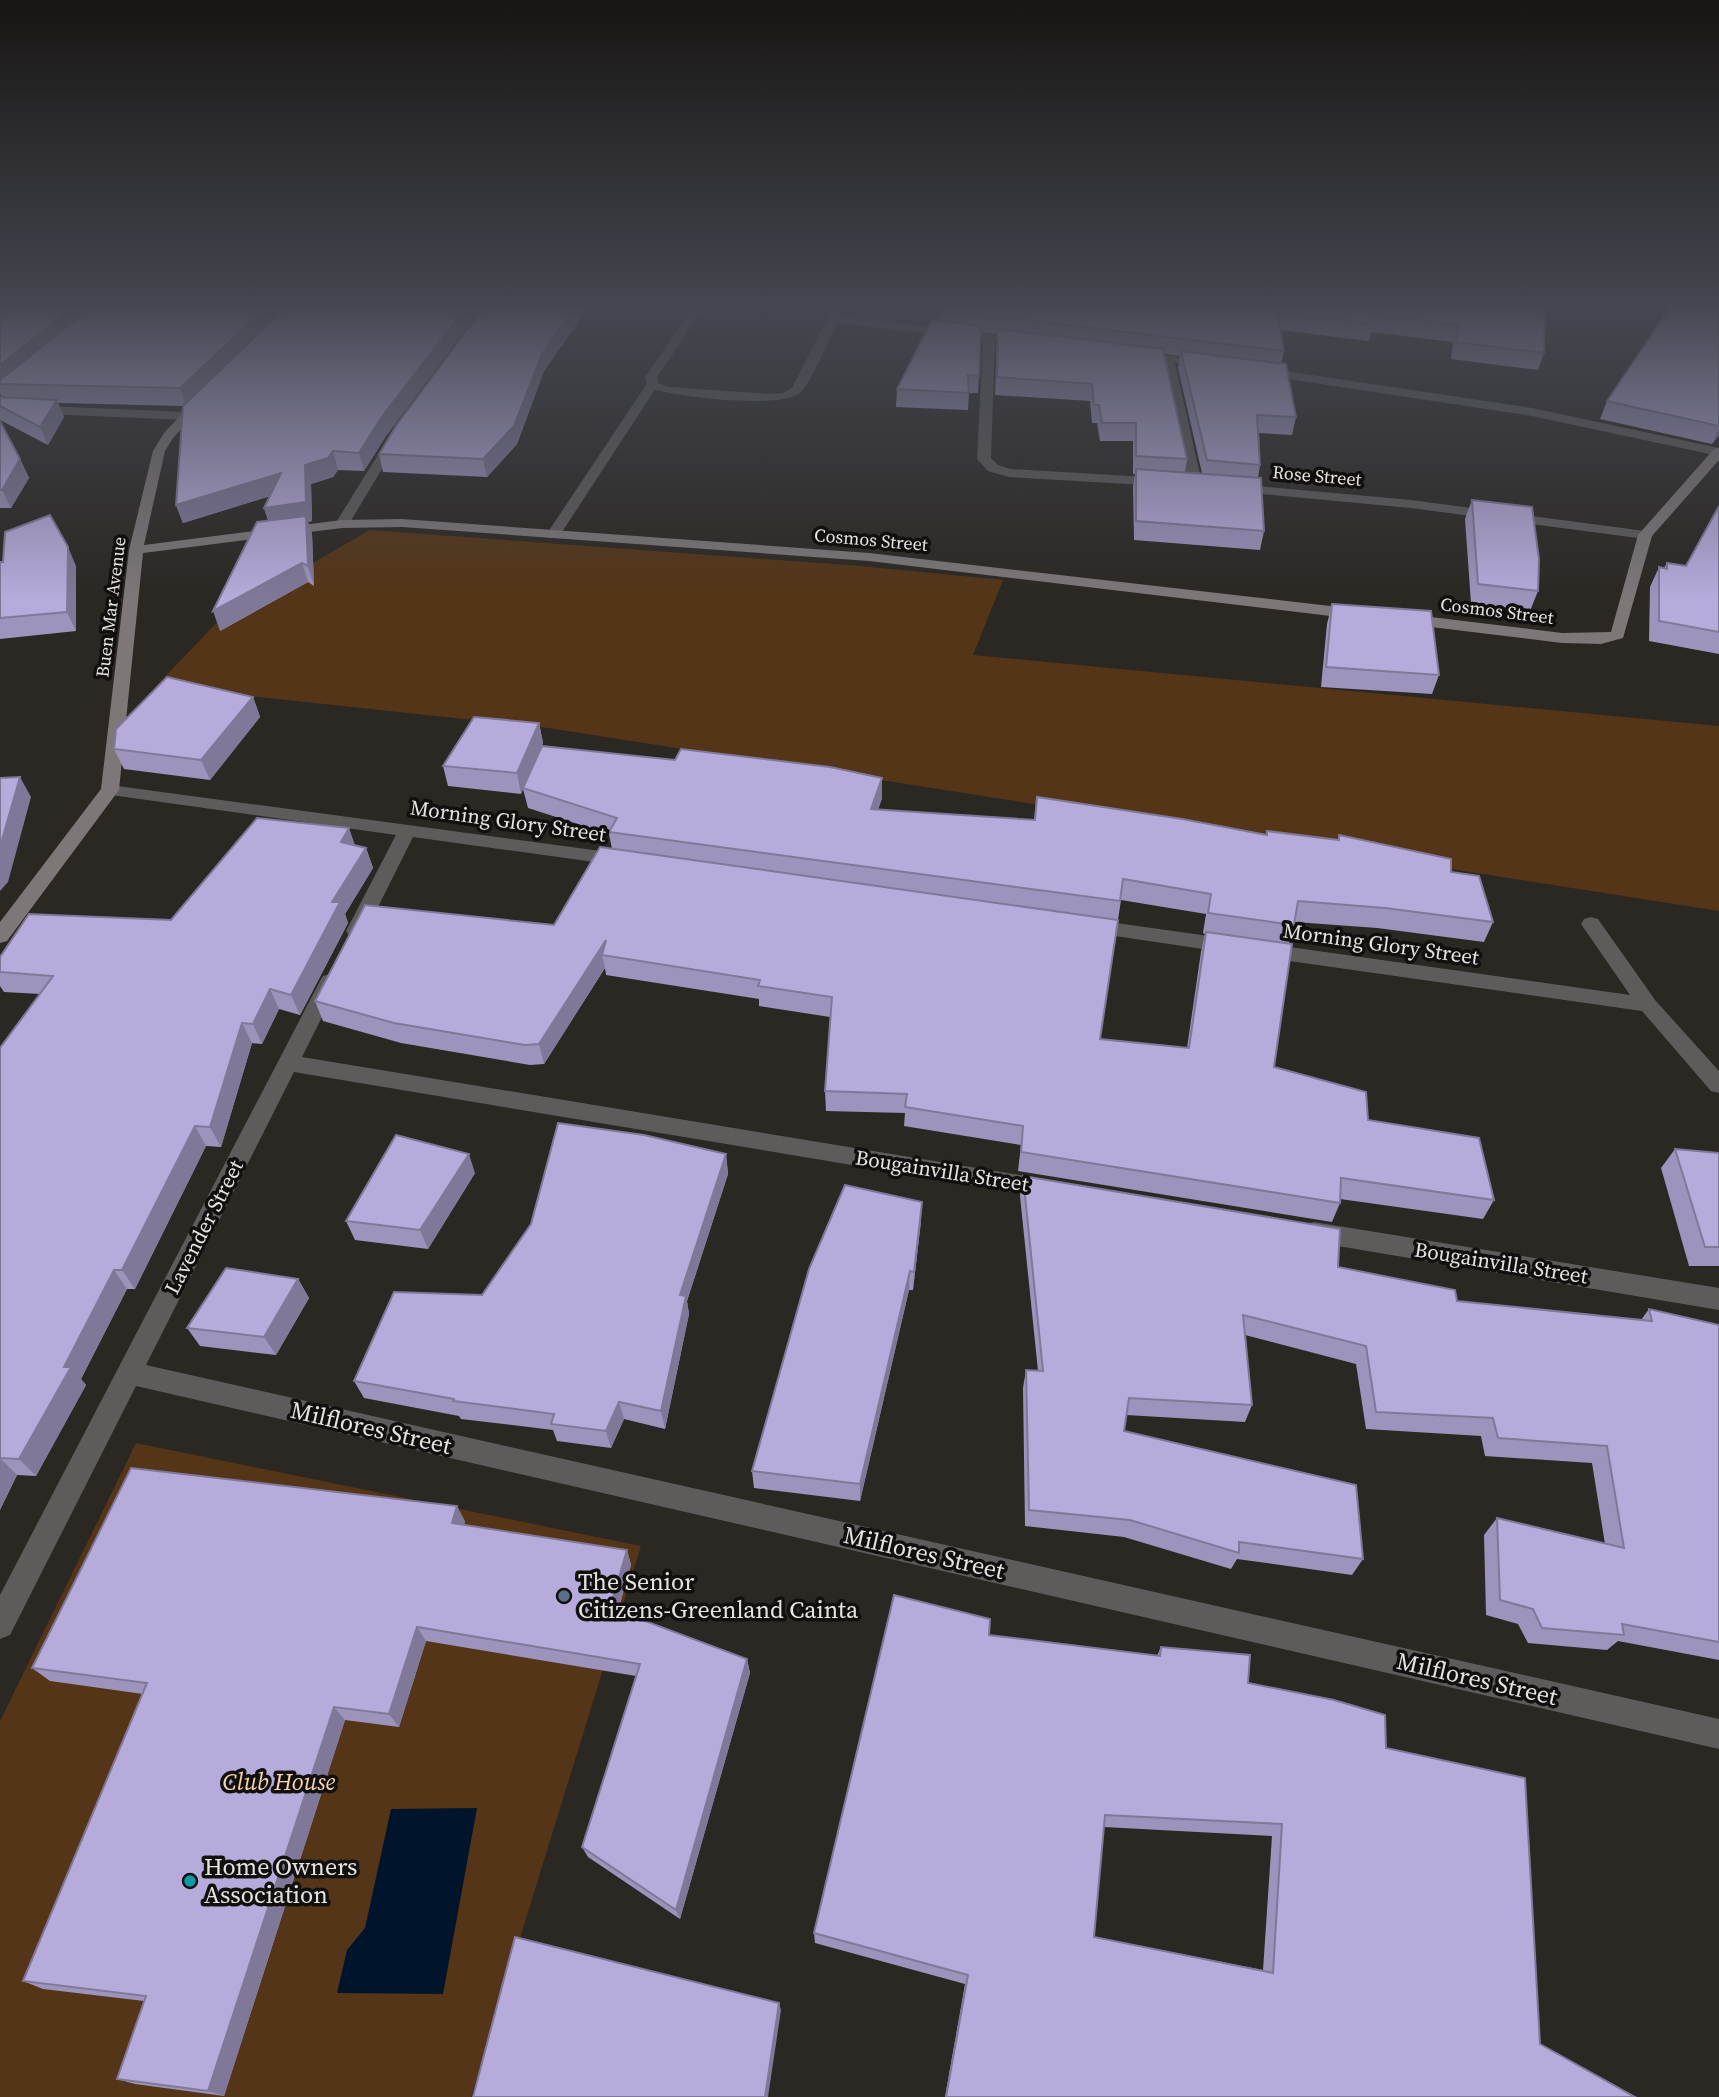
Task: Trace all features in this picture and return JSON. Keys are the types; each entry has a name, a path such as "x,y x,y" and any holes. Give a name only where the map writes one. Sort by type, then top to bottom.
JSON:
{"street":[{"name":"Buen Mar Avenue","path":"110,790 136,550 159,451 198,404"},
{"path":"552,535 639,404"},
{"name":"Rose Street","path":"986,404 984,459 993,468 1009,473 1208,486 1411,504 1645,535"},
{"path":"1182,404 1208,486"},
{"path":"1477,404 1532,412 1719,452 1645,535"},
{"path":"0,408 186,415"},
{"path":"342,524 401,429"},
{"name":"Cosmos Street","path":"136,550 342,524 402,523 869,558 1368,615"},
{"name":"Cosmos Street","path":"1396,618 1562,638 1601,639 1618,635 1645,535"},
{"path":"0,936 110,790"},
{"name":"Morning Glory Street","path":"110,790 642,863"},
{"name":"Lavender Street","path":"0,1625 408,830"},
{"name":"Morning Glory Street","path":"1069,923 1648,1005"},
{"path":"1591,924 1648,1005 1719,1085"},
{"name":"Bougainvilla Street","path":"289,1063 1073,1192"},
{"name":"Bougainvilla Street","path":"1293,1228 1719,1298"},
{"name":"Milflores Street","path":"129,1373 1719,1734"}],"green space":[{"path":"370,530 860,566 1003,580 973,655 1719,726 1719,911 548,728 156,686 226,613"},
{"name":"Club House","path":"136,1443 641,1546 471,2097 0,2097 0,1721"}],"water":[{"path":"477,1808 443,1994 337,1993 347,1950 365,1928 391,1809"}],"building":[{"path":"0,404 55,404 40,427"},
{"path":"185,404 392,404 359,453 333,451 328,458 305,465 306,502 264,508 281,473 176,505"},
{"path":"412,404 523,404 514,426 483,459 379,454"},
{"path":"1175,404 1187,459 1136,456 1136,423 1102,423 1099,405 1094,405"},
{"path":"1194,404 1294,404 1296,417 1257,415 1260,465 1207,460"},
{"path":"1620,404 1719,404 1719,426"},
{"path":"0,421 20,459 2,490 0,490"},
{"path":"1136,469 1261,478 1264,531 1136,521"},
{"path":"1472,500 1532,507 1539,559 1538,591 1478,584"},
{"path":"1719,506 1719,632 1659,621 1659,567 1667,569 1667,563 1686,566"},
{"path":"50,515 68,547 67,612 0,618 0,562 3,562 5,532"},
{"path":"306,516 308,566 302,563 213,611 257,522"},
{"path":"1332,604 1431,611 1439,675 1326,667"},
{"path":"167,677 253,697 201,760 114,749 116,729"},
{"path":"474,717 539,723 517,773 443,766"},
{"path":"542,746 675,760 681,749 830,767 882,778 871,809 1035,820 1037,797 1267,835 1267,831 1339,840 1339,835 1451,859 1451,872 1479,876 1493,922 1385,908 1298,901 1294,925 1208,913 1211,894 1123,879 1120,901 609,832 617,818 523,788"},
{"path":"20,777 0,847 0,778"},
{"path":"257,818 349,828 341,842 366,848 332,902 340,902 291,995 270,989 253,1024 242,1023 210,1127 195,1126 122,1270 114,1270 64,1367 71,1367 19,1459 0,1458 0,1048 53,976 0,972 0,957 29,914 171,920"},
{"path":"600,847 1118,920 1100,1039 1189,1048 1206,932 1292,944 1274,1067 1366,1092 1368,1120 1479,1138 1494,1200 1341,1178 1340,1203 1021,1152 1023,1126 905,1107 907,1094 825,1091 832,997 758,986 760,980 602,955 606,940 539,1044 525,1045 394,1023 315,1001 365,905 554,925"},
{"path":"558,1123 644,1135 726,1154 680,1295 686,1296 661,1411 619,1402 606,1431 551,1424 554,1414 453,1401 454,1399 354,1381 394,1292 482,1295 531,1224"},
{"path":"396,1135 469,1154 420,1230 346,1221"},
{"path":"1675,1149 1719,1153 1719,1247 1705,1247"},
{"path":"1023,1176 1340,1229 1338,1267 1455,1290 1457,1301 1652,1321 1649,1309 1719,1325 1719,1642 1622,1624 1624,1635 1542,1628 1533,1609 1500,1600 1497,1518 1624,1548 1607,1446 1498,1438 1493,1418 1376,1412 1366,1346 1243,1315 1252,1405 1129,1398 1124,1431 1356,1485 1363,1559 1239,1542 1239,1553 1130,1520 1029,1510 1026,1370 1043,1371"},
{"path":"845,1185 922,1202 914,1272 910,1271 860,1484 752,1471 809,1269"},
{"path":"226,1268 298,1279 264,1337 187,1328"},
{"path":"131,1468 457,1506 452,1523 627,1550 610,1608 747,1659 676,1910 582,1847 640,1664 417,1627 389,1714 334,1707 208,2091 117,2079 146,1996 23,1981 147,1683 32,1668"},
{"path":"894,1595 990,1619 989,1635 1160,1656 1161,1647 1250,1655 1248,1683 1334,1700 1385,1715 1386,1748 1525,1778 1540,2044 1635,2097 946,2097 968,1975 814,1933","holes":["1105,1815 1282,1824 1273,1973 1094,1937"]},
{"path":"515,1937 779,2003 765,2097 473,2097"}],"place":[{"name":"The Senior Citizens-Greenland Cainta","path":"564,1596"},
{"name":"Home Owners Association","path":"190,1881"}]}
